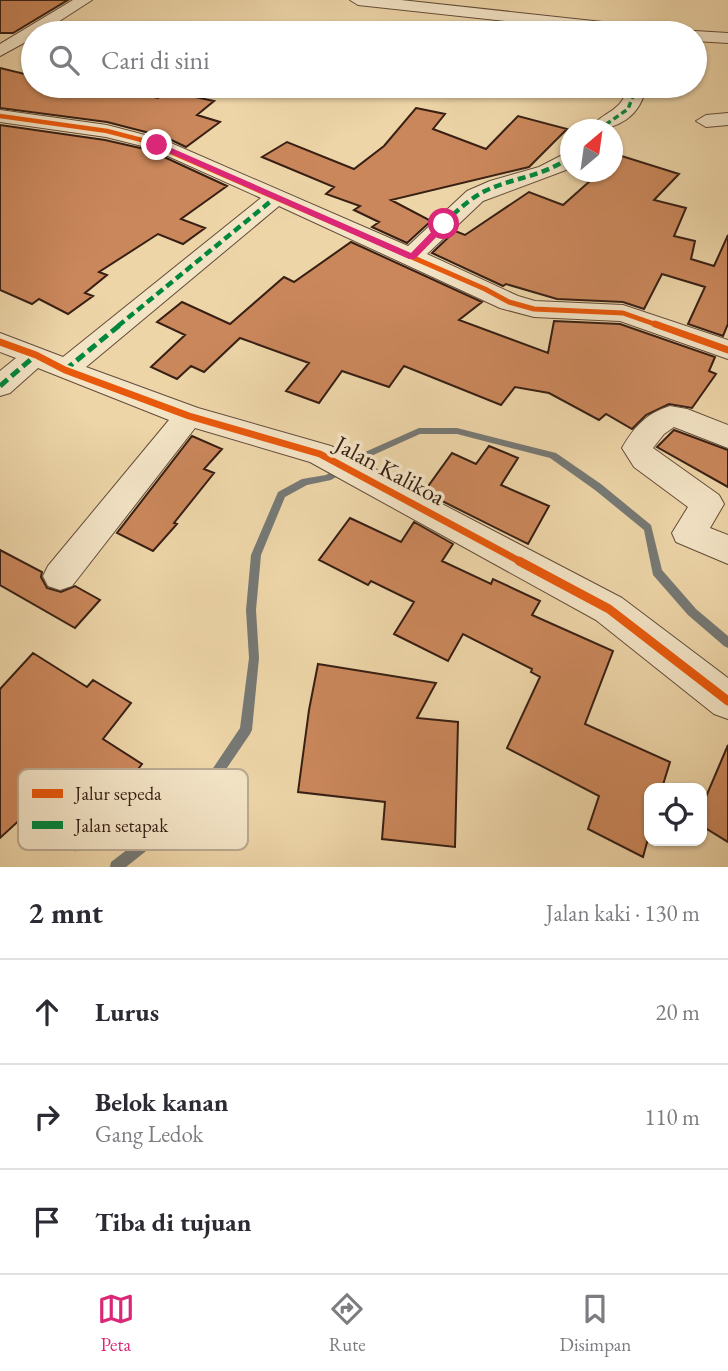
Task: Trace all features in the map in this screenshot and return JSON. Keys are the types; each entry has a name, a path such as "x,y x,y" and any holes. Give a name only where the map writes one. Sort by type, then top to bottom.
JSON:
{"street":[{"path":"50,21 84,0"},
{"path":"358,0 549,21"},
{"path":"707,37 728,38"},
{"path":"4,49 21,39"},
{"path":"615,119 628,111 636,98"},
{"path":"0,116 107,131 157,145 509,302 559,311 622,313 728,349"},
{"path":"706,121 728,119"},
{"path":"412,257 483,191 536,178 560,163"},
{"path":"65,370 276,197"},
{"name":"Jalan Kalikoa","path":"0,342 36,355 65,370 189,416 320,454 609,609 728,701"},
{"path":"0,386 36,355"},
{"path":"60,576 189,416"},
{"path":"728,437 677,416 668,416 656,425 637,448 645,459 708,504 688,533 728,551"}],"building":[{"path":"0,0 68,0 33,21 21,21 21,28 13,33 0,33"},
{"path":"0,68 21,73 21,98 200,98 214,101 197,115 220,122 186,147 165,137 107,122 0,108"},
{"path":"416,108 445,114 433,129 486,149 518,116 560,127 560,136 529,167 391,200 431,221 407,243 372,227 379,222 354,210 360,206 326,194 334,187 262,157 287,142 354,169 384,146"},
{"path":"0,125 105,140 149,150 227,186 181,219 205,228 183,244 158,234 99,272 107,275 85,293 93,296 68,314 39,299 32,304 0,290"},
{"path":"623,156 679,174 654,200 686,208 674,236 695,241 691,259 714,266 728,235 728,324 723,336 688,324 705,287 662,274 644,309 623,302 557,299 506,284 503,286 432,253 455,231 465,235 529,192 563,205 589,182 623,182"},
{"path":"351,242 482,302 459,320 548,353 554,321 620,324 715,357 709,371 716,374 692,408 669,404 646,415 632,429 606,414 599,420 549,393 515,387 501,405 404,366 389,387 342,371 319,403 286,391 309,363 240,338 204,372 191,366 177,379 151,367 185,335 157,322 182,302 230,324 284,277 294,282"},
{"path":"674,430 728,450 728,487 657,447"},
{"path":"192,436 222,449 204,469 214,473 174,523 177,524 153,551 117,533"},
{"path":"489,446 518,458 501,485 549,506 528,544 424,492 452,453 476,464"},
{"path":"350,518 401,542 414,522 453,544 442,561 491,584 493,579 540,601 532,615 613,651 585,724 670,762 664,783 644,783 646,846 643,857 588,829 599,796 507,748 540,677 531,672 532,669 463,634 448,661 394,634 414,602 371,581 368,585 319,560"},
{"path":"0,550 42,572 41,577 47,588 61,592 75,586 100,600 75,628 0,585"},
{"path":"33,653 87,687 93,680 131,703 103,739 142,764 138,769 18,769 18,821 0,838 0,689"},
{"path":"318,664 436,683 417,718 458,722 455,847 382,839 385,802 298,792"},
{"path":"728,745 728,842 707,829 707,794"}],"waterway":[{"path":"219,769 246,730 254,658 251,610 256,555 281,495 305,482 328,478 368,454 419,431 457,431 553,455 648,528 657,572 692,612 728,643"},
{"path":"116,867 138,850"}],"marked path":[{"path":"613,119 628,109 634,98"},
{"path":"416,258 412,256 475,196 486,190 546,172 560,164"},
{"path":"65,370 276,197"},
{"path":"0,386 36,355"}],"cycle path":[{"path":"0,116 107,131 157,144 509,302 534,309 623,313 728,350"},
{"path":"0,342 36,355 65,370 189,416 320,454 609,609 728,701"}],"route":[{"path":"157,145 412,257 444,224"}]}
